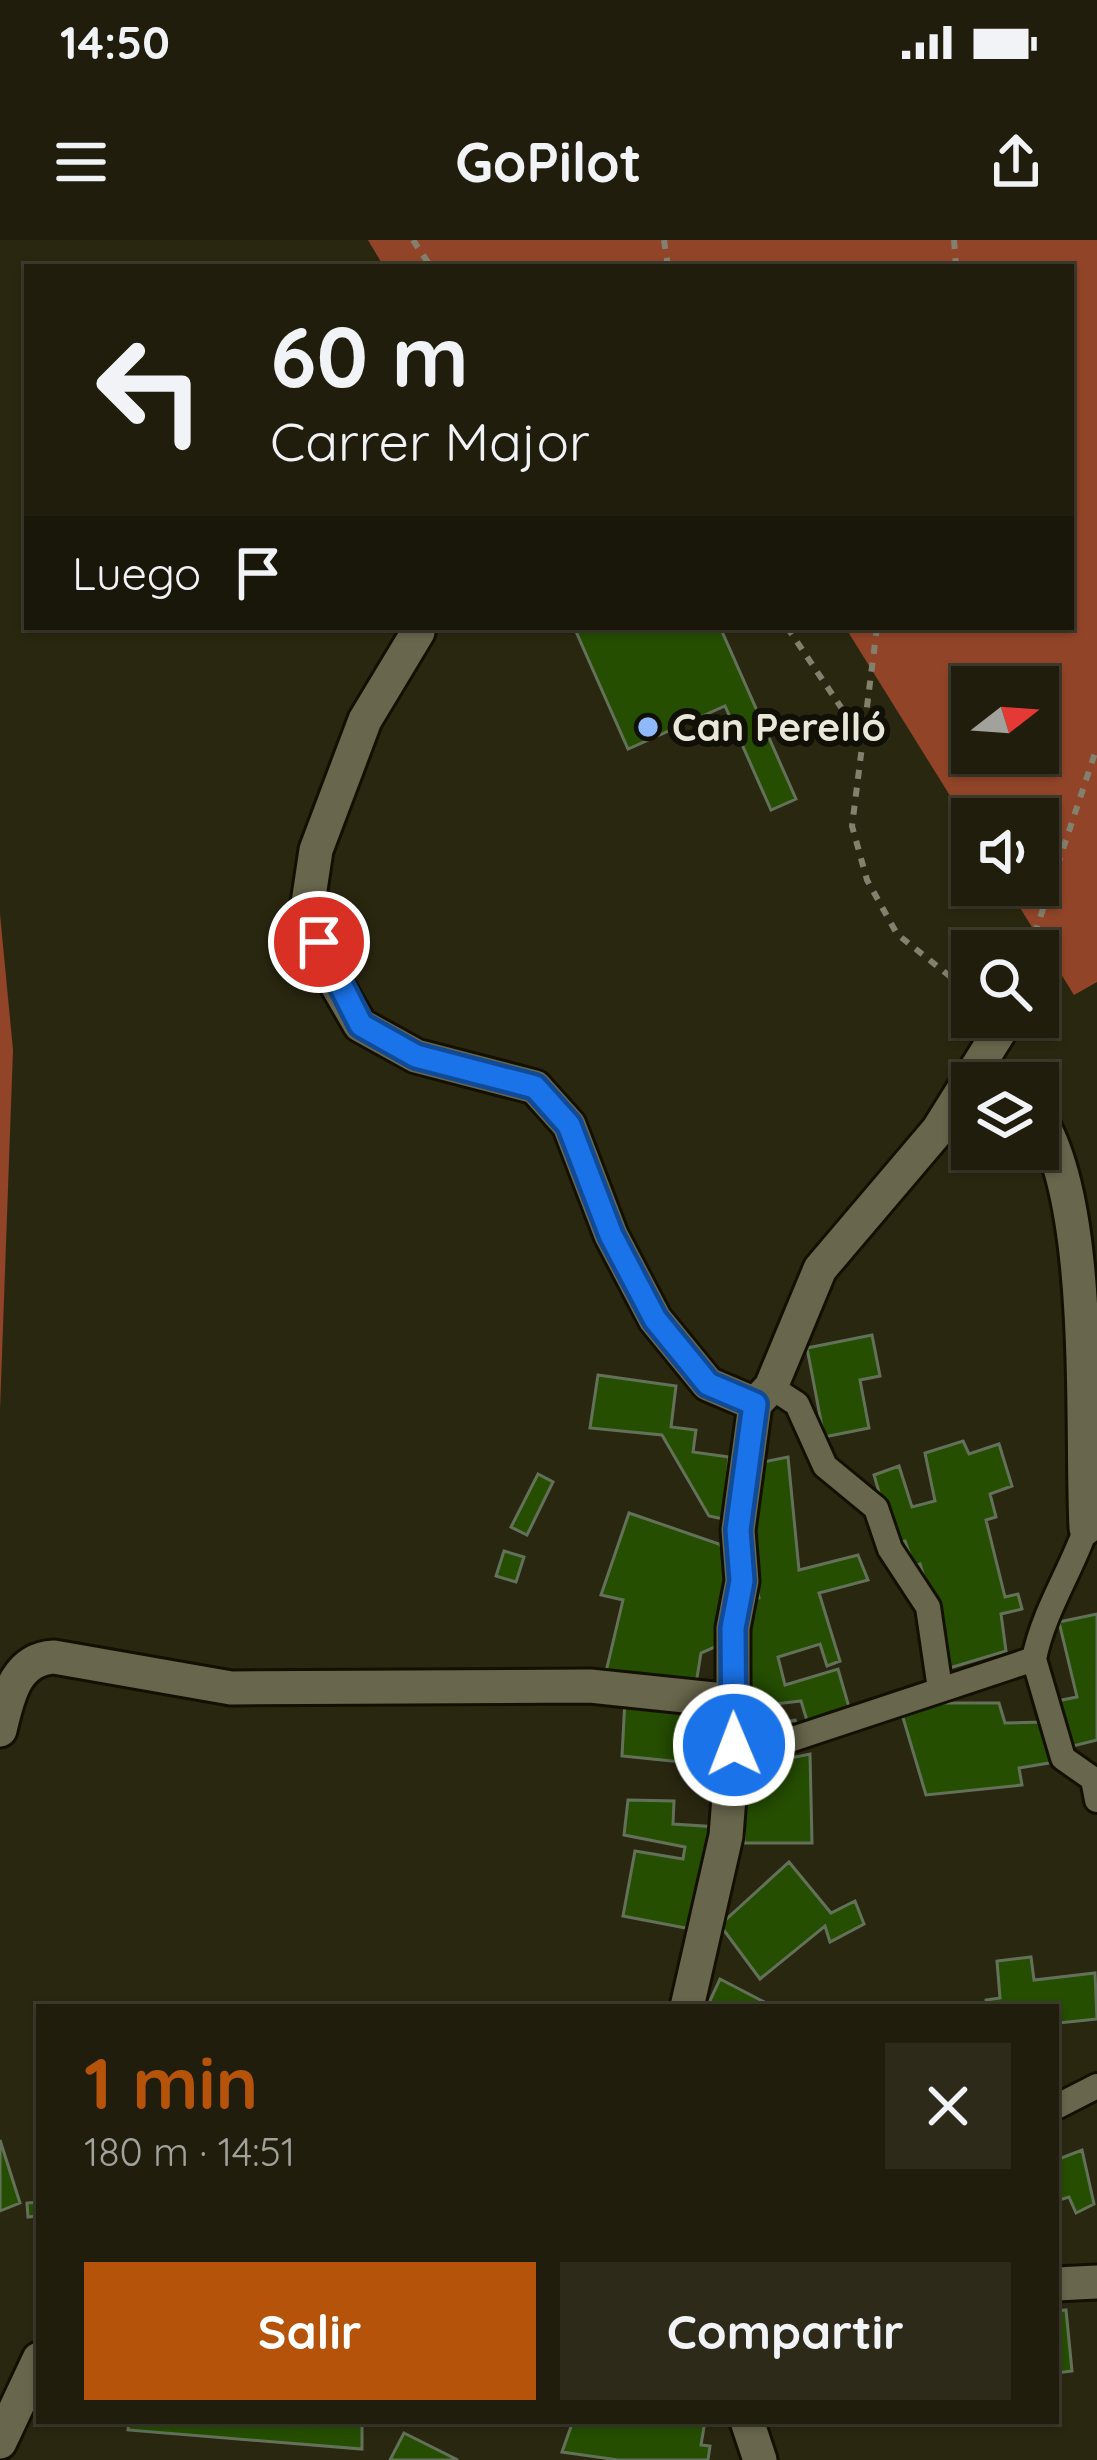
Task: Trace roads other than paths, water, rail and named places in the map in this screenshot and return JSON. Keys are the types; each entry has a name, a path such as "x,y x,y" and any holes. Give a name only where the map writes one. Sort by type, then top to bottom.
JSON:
{"street":[{"path":"418,632 365,720 316,850 307,910 330,973 361,1025 416,1056 535,1087 569,1125 611,1235 655,1319 708,1384 797,1404 825,1466 876,1508 890,1549 928,1606 940,1689"},
{"path":"688,2004 726,1836 733,1628 742,1581 738,1530 763,1396 820,1269 951,1115"},
{"path":"1059,1162 1074,1236 1086,1528 1068,1579 1040,1626 1034,1659 1063,1758 1093,1779 1097,1800"},
{"path":"0,1730 15,1680 28,1664 54,1657 231,1688 590,1686 733,1701"},
{"path":"732,1759 1034,1659"},
{"path":"1059,2106 1097,2086"},
{"path":"1059,2284 1097,2282"},
{"path":"0,2442 36,2365"},
{"path":"748,2424 760,2460"}],"place":[{"name":"Can Perelló","path":"648,727"}]}
